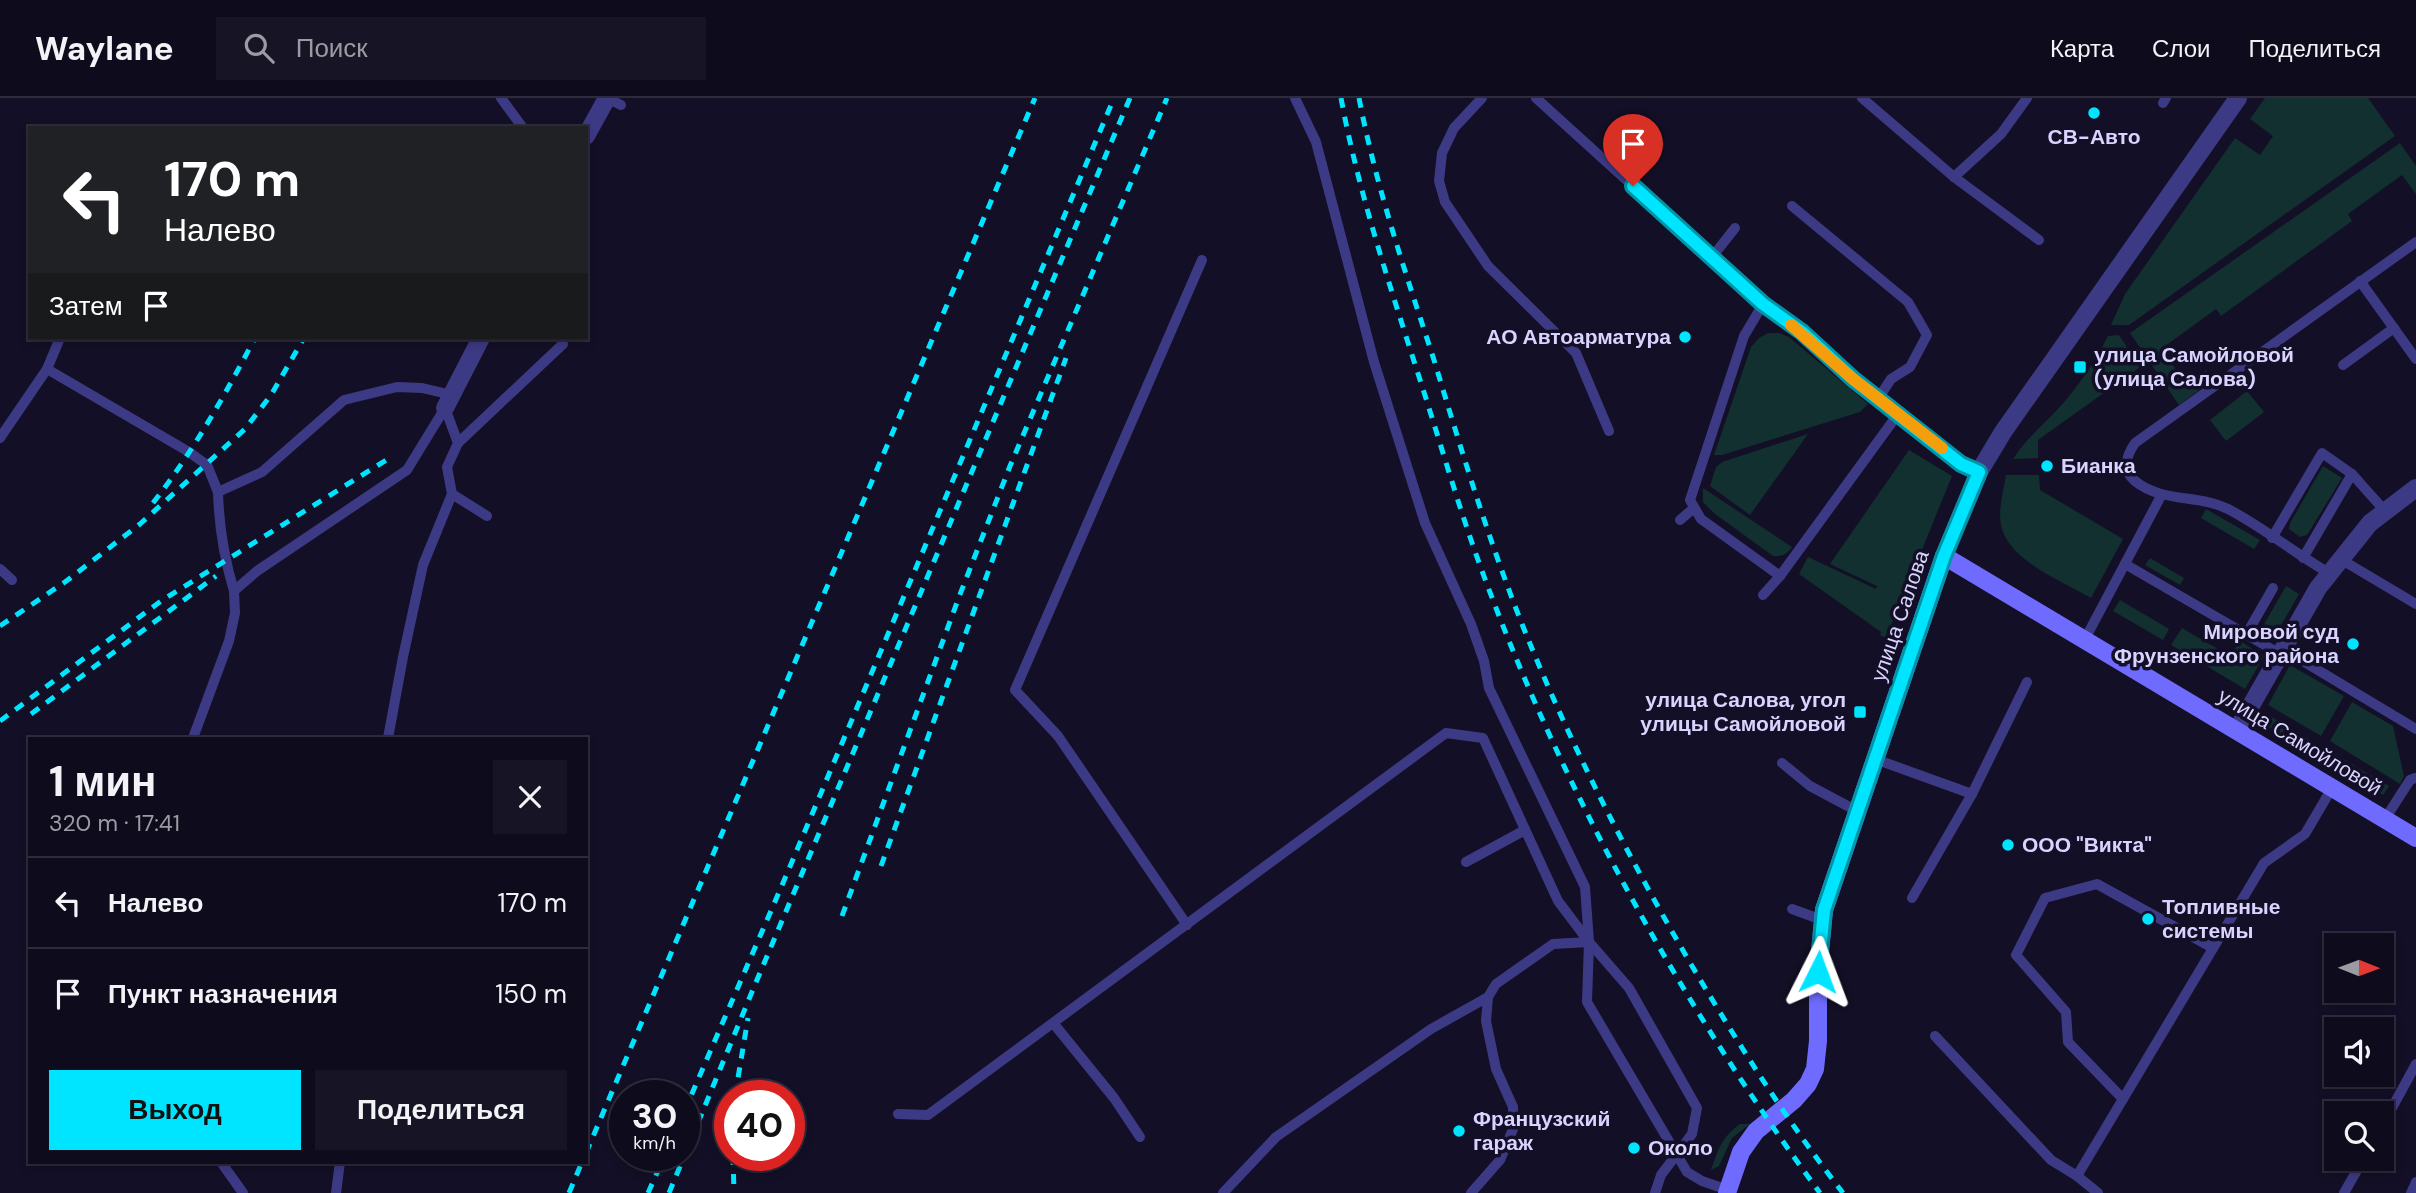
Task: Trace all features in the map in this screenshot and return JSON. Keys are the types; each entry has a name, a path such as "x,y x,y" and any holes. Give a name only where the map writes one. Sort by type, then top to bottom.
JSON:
{"street":[{"name":"улица Салова","path":"1727,1191 1741,1152 1756,1131 1794,1100 1808,1084 1815,1069 1822,920 1944,556 1979,472 2010,422 2238,98"},
{"path":"588,134 614,102"},
{"path":"448,401 480,340"},
{"path":"2237,730 2329,573 2370,523 2416,488"},
{"name":"улица Самойловой","path":"1944,556 2416,838"}],"lane":[{"path":"501,98 522,126"},
{"path":"1295,98 1316,142 1374,362 1425,523 1471,624 1484,661 1489,688 1585,887 1589,942 1587,1002 1687,1172 1727,1191"},
{"path":"1482,98 1454,128 1442,153 1439,181 1445,202 1489,266 1576,353 1609,431"},
{"path":"1536,98 1763,304 1802,332 1878,399 1961,464 1979,472"},
{"path":"1862,98 1954,177 2039,240"},
{"path":"1954,177 2001,134 2027,98"},
{"path":"1792,206 1908,302 1927,335 1910,367 1891,379 1878,399"},
{"path":"1712,257 1735,228"},
{"path":"2329,573 2228,509 2188,497 2161,496 2134,480 2126,469 2127,455 2135,443 2416,242"},
{"path":"1187,925 1058,736 1015,690 1202,260"},
{"path":"2360,281 2416,359"},
{"path":"1763,304 1744,336 1689,500 1701,519 1780,576"},
{"path":"2343,366 2394,328"},
{"path":"0,438 47,369 59,340"},
{"path":"388,737 423,565 452,494 447,467 458,443 563,344"},
{"path":"47,369 189,452 207,465 218,492 218,522 234,591 235,613 229,641 193,737"},
{"path":"218,492 262,472 344,400 397,387 422,388 448,401"},
{"path":"448,401 458,443"},
{"path":"234,591 257,570 407,470 448,401"},
{"path":"1763,595 1780,576 1898,414"},
{"path":"2272,538 2322,453 2352,474 2385,511"},
{"path":"2303,558 2352,474"},
{"path":"452,494 487,516"},
{"path":"2085,639 2161,496"},
{"path":"1680,520 1694,508"},
{"path":"2342,560 2416,604"},
{"path":"2125,564 2416,729"},
{"path":"0,569 12,580"},
{"path":"2246,635 2273,589"},
{"path":"1912,898 1972,794 2027,682"},
{"path":"898,1114 928,1115 1446,733 1483,738 1558,901 1629,988 1697,1108 1692,1134 1661,1175 1655,1193"},
{"path":"1875,759 1972,794"},
{"path":"1782,763 1810,786 1857,811"},
{"path":"2385,819 2410,779 2415,778"},
{"path":"2077,1176 2264,863 2305,834 2332,788"},
{"path":"1466,862 1525,830"},
{"path":"2123,1099 2068,1042 2067,1012 2016,955 2045,898 2097,884 2213,948"},
{"path":"1793,909 1822,920"},
{"path":"1471,1193 1500,1160 1513,1129 1513,1107 1496,1069 1486,1021 1488,997 1496,984 1553,944 1589,942"},
{"path":"1223,1193 1276,1137 1431,1029 1488,997"},
{"path":"1054,1024 1114,1098 1140,1137"},
{"path":"1935,1035 2051,1160 2098,1193"},
{"path":"2394,1104 2416,1064"},
{"path":"222,1164 243,1193"},
{"path":"336,1193 340,1164"},
{"path":"2344,1193 2357,1171"},
{"path":"2411,1193 2416,1182"}],"green space":[{"path":"2265,98 2368,98 2395,136 2129,325 2111,325 2125,294 2235,138 2260,155 2273,136 2250,119"},
{"path":"2400,143 2416,166 2416,194 2402,175 2348,214 2352,221 2221,316 2216,309 2161,349 2186,383 2206,370 2213,380 2179,405 2130,333"},
{"path":"1768,333 1789,337 1868,404 1860,412 1722,455 1714,455 1751,347"},
{"path":"2119,335 2140,367 2038,440 2038,458 2013,459 2077,386 2108,336"},
{"path":"2247,391 2264,412 2226,441 2210,420"},
{"path":"1808,434 1750,515 1710,486 1716,467 1722,462"},
{"path":"1909,450 1952,476 1886,638 1799,574 1808,557 1876,589 1877,586 1830,564"},
{"path":"2323,466 2342,478 2307,535 2300,537 2289,529 2290,523"},
{"path":"2006,475 2039,475 2040,490 2123,539 2091,598 2027,561 2007,540 2000,516"},
{"path":"1703,488 1792,547 1784,554 1773,556 1715,514 1703,502"},
{"path":"2206,509 2260,540 2254,549 2201,518"},
{"path":"2150,558 2184,578 2180,585 2145,565"},
{"path":"2286,586 2299,594 2272,641 2259,633"},
{"path":"2120,600 2169,629 2163,640 2113,611"},
{"path":"2182,628 2230,656 2240,641 2264,656 2245,689 2171,645"},
{"path":"2290,665 2344,696 2321,736 2268,705"},
{"path":"2352,702 2393,726 2404,776 2400,784 2330,741"},
{"path":"2263,712 2389,786 2383,795 2258,721"},
{"path":"1740,1124 1750,1124 1732,1138 1719,1166 1711,1170 1725,1139"}],"railway":[{"path":"588,1148 1035,98"},
{"path":"698,1080 1114,98"},
{"path":"669,1193 1130,98"},
{"path":"842,916 1010,466 1167,98"},
{"path":"1341,98 1366,206 1387,277 1468,531 1517,660 1552,740 1631,897 1721,1049 1820,1193"},
{"path":"1359,98 1392,230 1475,493 1522,624 1559,712 1622,841 1692,966 1764,1082 1843,1193"},
{"path":"153,503 208,423 254,340"},
{"path":"0,626 65,582 140,524 245,429 271,395 303,340"},
{"path":"881,866 1066,358"},
{"path":"0,721 161,601 391,457"},
{"path":"31,714 216,576"},
{"path":"738,1080 748,1018"},
{"path":"569,1193 581,1164"},
{"path":"648,1193 658,1171"},
{"path":"733,1171 734,1193"}],"slow traffic":[{"path":"1791,325 1853,379 1942,448"}],"place":[{"name":"СВ-Авто","path":"2094,113"},
{"name":"АО Автоарматура","path":"1685,337"},
{"name":"улица Самойловой (улица Салова)","path":"2080,367"},
{"name":"Бианка","path":"2047,466"},
{"name":"Мировой суд Фрунзенского района","path":"2353,644"},
{"name":"улица Салова, угол улицы Самойловой","path":"1860,712"},
{"name":"ООО \"Викта\"","path":"2008,845"},
{"name":"Топливные системы","path":"2148,919"},
{"name":"Французский гараж","path":"1459,1131"},
{"name":"Около","path":"1634,1148"}],"route":[{"path":"1633,186 1763,304 1802,332 1853,379 1961,464 1979,472 1944,556 1824,910 1818,972"}]}
